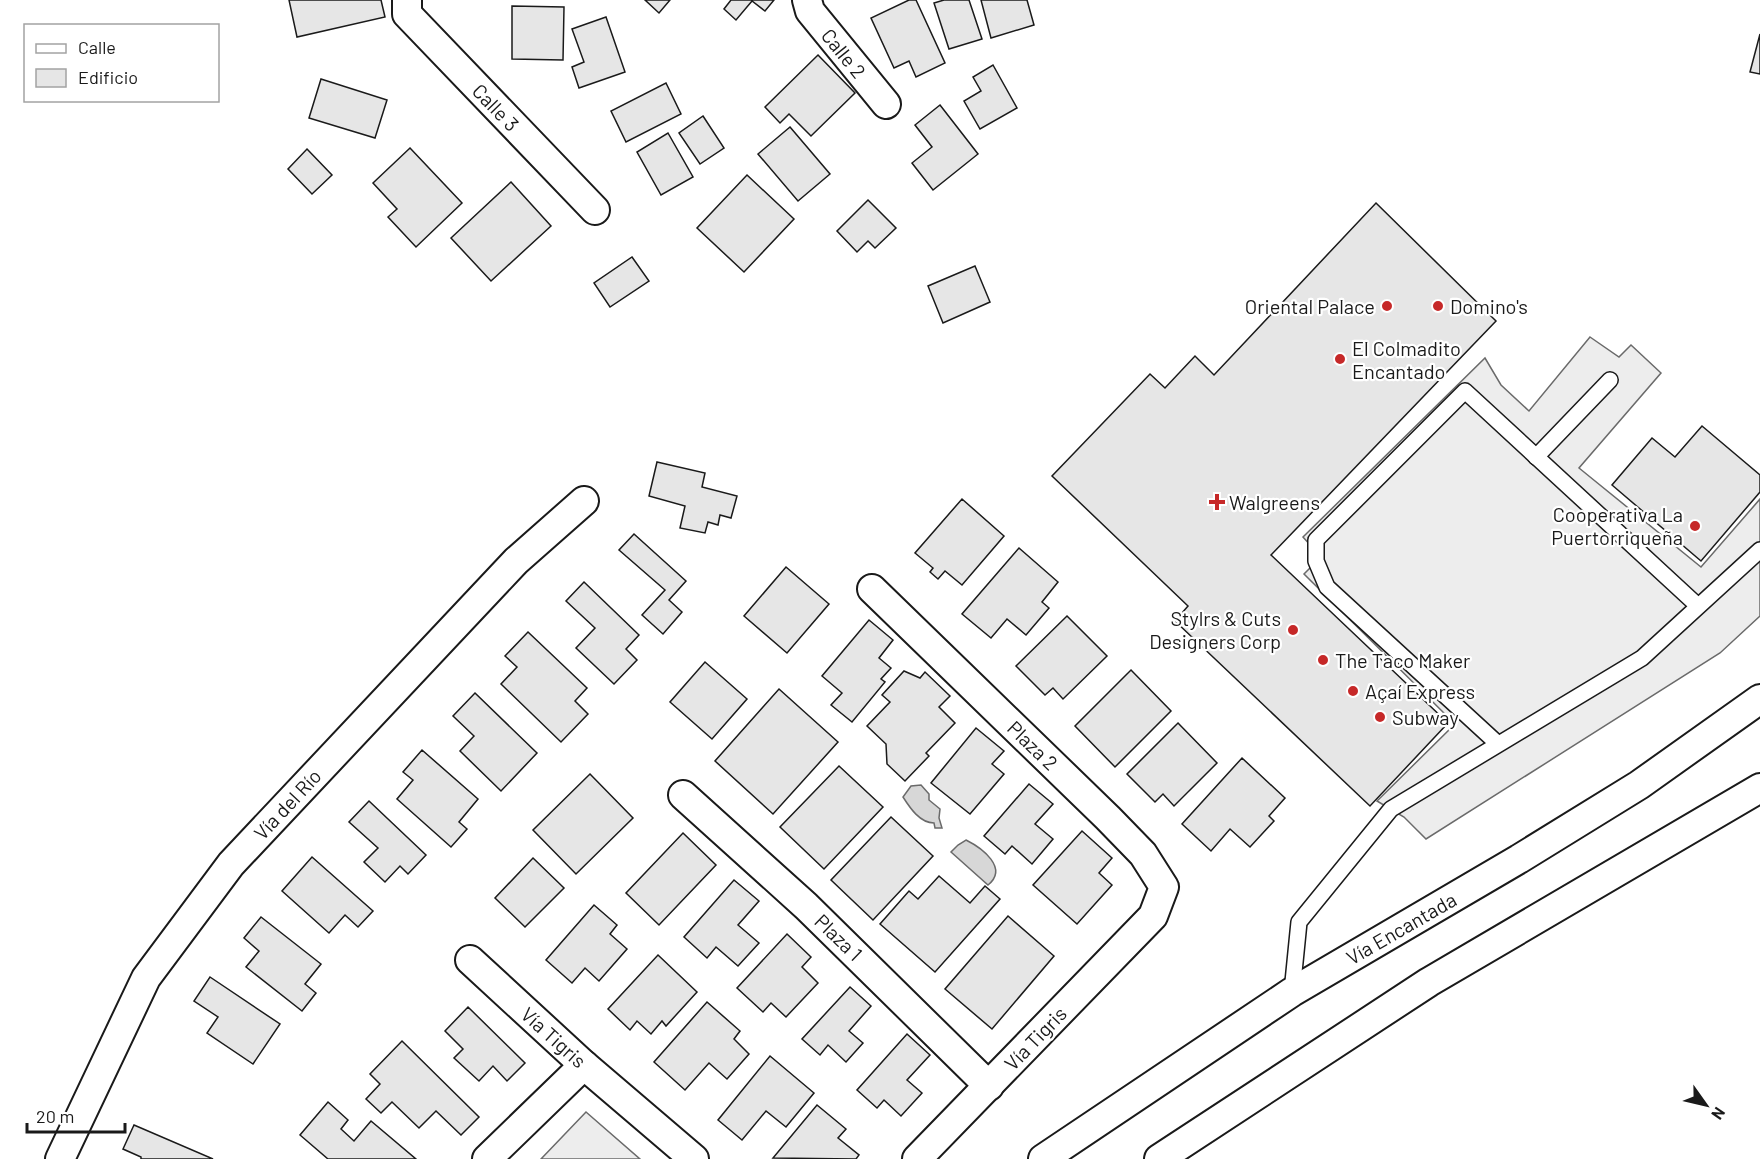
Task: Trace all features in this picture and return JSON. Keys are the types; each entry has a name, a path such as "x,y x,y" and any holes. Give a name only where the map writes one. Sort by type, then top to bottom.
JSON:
{"street":[{"name":"Calle 3","path":"407,0 407,14 595,210"},
{"name":"Calle 2","path":"807,0 810,11 886,104"},
{"name":"Vía del Río","path":"60,1159 146,978 231,864 516,561 584,501"},
{"name":"Plaza 2","path":"872,589 1143,854 1164,887 1153,916"},
{"name":"Vía Encantada","path":"1043,1159 1292,992 1519,859 1639,785 1760,699"},
{"path":"1159,1159 1429,982 1760,789"},
{"name":"Plaza 1","path":"683,795 806,906 989,1086"},
{"name":"Vía Tigris","path":"917,1159 1153,916"},
{"name":"Vía Tigris","path":"470,960 584,1065 694,1159"},
{"path":"487,1159 584,1065"}],"lane":[{"path":"1536,457 1610,380"},
{"path":"1498,744 1327,587 1316,561 1316,540 1465,391 1698,606"},
{"path":"1292,992 1299,922 1391,809 1642,657 1760,550"}],"shaded area":[{"path":"1590,337 1619,357 1631,345 1661,373 1579,468 1701,567 1760,499 1760,616 1720,653 1426,839 1404,817 1377,801 1455,724 1304,574 1321,557 1303,537 1485,358 1501,385 1529,411"},
{"path":"921,785 929,794 929,800 940,809 939,818 942,828 935,828 934,823 920,818 903,797 911,786"},
{"path":"966,840 986,853 994,865 996,872 994,879 988,885 951,852"},
{"path":"586,1112 640,1159 541,1159"}],"building":[{"path":"289,0 381,0 385,17 297,37"},
{"path":"645,0 670,0 659,13"},
{"path":"731,0 774,0 765,11 752,1 736,20 724,9"},
{"path":"909,0 916,0 945,63 916,77 909,61 894,68 871,18"},
{"path":"944,0 969,0 982,39 949,49 934,3"},
{"path":"981,0 1027,0 1034,25 991,38"},
{"path":"512,6 564,7 563,60 512,59"},
{"path":"606,17 625,72 579,88 572,67 584,62 572,29"},
{"path":"1760,34 1760,74 1750,72"},
{"path":"818,55 855,93 811,136 789,114 780,123 765,107"},
{"path":"993,65 1017,108 980,129 964,101 981,91 973,77"},
{"path":"321,79 387,100 375,138 309,118"},
{"path":"666,83 681,114 626,142 611,111"},
{"path":"940,105 978,154 933,190 912,163 932,147 915,125"},
{"path":"703,116 724,148 700,164 679,133"},
{"path":"790,127 830,174 798,201 758,154"},
{"path":"668,133 693,177 661,195 637,152"},
{"path":"410,148 462,203 416,247 388,217 397,209 373,183"},
{"path":"307,149 332,175 312,194 288,169"},
{"path":"747,175 794,219 744,272 697,228"},
{"path":"511,182 551,226 491,281 451,238"},
{"path":"868,200 896,228 875,248 868,241 857,252 837,231"},
{"path":"1376,203 1496,321 1271,555 1448,723 1370,806 1175,621 1188,606 1052,476 1150,374 1165,388 1195,356 1214,375"},
{"path":"632,257 649,281 610,307 594,283"},
{"path":"975,266 990,302 943,323 928,286"},
{"name":"Cooperativa La Puertorriqueña","path":"1702,426 1760,475 1760,492 1701,561 1612,485 1652,438 1675,457"},
{"path":"657,462 705,473 702,487 737,496 731,518 720,515 718,525 708,522 705,533 680,528 685,506 649,496"},
{"path":"962,499 1004,536 962,585 945,571 938,579 930,572 933,568 915,553"},
{"path":"634,534 686,581 669,600 682,612 663,634 642,615 665,590 619,550"},
{"path":"1019,548 1058,582 1042,602 1049,608 1026,635 1007,619 991,638 962,614"},
{"path":"786,567 829,604 787,653 744,616"},
{"path":"584,582 639,635 626,649 637,660 614,684 576,648 595,628 566,601"},
{"path":"1067,616 1107,656 1063,699 1053,688 1045,695 1016,666"},
{"path":"869,620 893,640 879,658 891,668 881,679 885,682 852,722 831,705 842,693 822,676"},
{"path":"528,632 587,688 575,701 588,714 561,742 501,684 517,667 505,656"},
{"path":"705,662 747,699 712,739 670,702"},
{"path":"1131,670 1171,711 1115,767 1075,726"},
{"path":"904,671 920,678 925,672 950,696 939,707 955,723 926,753 929,756 905,781 887,764 886,744 867,726 890,702 882,695"},
{"path":"779,689 838,742 773,814 715,761"},
{"path":"475,693 537,753 501,791 460,751 474,736 453,716"},
{"path":"1178,723 1217,763 1174,806 1163,794 1155,802 1127,774"},
{"path":"976,728 1004,751 992,764 1004,774 970,814 931,783"},
{"path":"422,750 478,799 459,822 467,829 451,847 397,799 413,780 403,772"},
{"path":"1242,758 1285,798 1269,816 1274,821 1250,847 1230,829 1211,851 1182,824"},
{"path":"839,766 883,807 824,869 780,827"},
{"path":"590,774 633,818 576,874 533,830"},
{"path":"1029,784 1053,804 1035,824 1053,839 1032,864 1012,846 1005,854 984,836"},
{"path":"369,801 426,855 408,874 400,866 385,882 364,862 378,848 349,822"},
{"path":"891,817 933,856 873,920 831,880"},
{"path":"1082,831 1112,858 1099,873 1112,885 1077,924 1033,885"},
{"path":"683,833 716,865 659,925 626,893"},
{"path":"312,857 373,911 358,927 345,915 329,933 282,891"},
{"path":"533,858 564,888 525,927 495,898"},
{"path":"939,876 970,903 985,886 1000,899 935,972 880,924 909,891 918,899"},
{"path":"734,880 759,901 738,925 759,943 738,966 716,947 707,958 684,937"},
{"path":"594,905 617,925 610,934 627,949 599,981 585,968 572,983 546,960"},
{"path":"1008,916 1054,956 992,1029 945,989"},
{"path":"261,917 321,964 305,984 316,993 302,1011 246,967 259,951 244,938"},
{"path":"787,934 811,957 802,967 818,983 786,1017 771,1003 763,1012 737,988"},
{"path":"658,955 697,992 666,1026 662,1021 651,1034 637,1021 630,1030 608,1009"},
{"path":"210,977 280,1024 253,1064 207,1033 218,1017 194,1001"},
{"path":"850,987 871,1006 849,1031 863,1043 846,1062 828,1045 820,1055 802,1039"},
{"path":"707,1002 740,1031 734,1039 749,1054 727,1079 709,1063 685,1090 654,1062"},
{"path":"468,1007 525,1063 507,1081 493,1066 479,1081 454,1058 463,1049 445,1031"},
{"path":"907,1034 930,1055 907,1080 922,1093 901,1116 884,1100 877,1108 857,1090"},
{"path":"402,1041 479,1117 461,1135 436,1111 419,1128 392,1102 381,1113 366,1099 380,1084 370,1074"},
{"path":"770,1056 814,1093 786,1127 766,1111 742,1140 718,1120"},
{"path":"328,1102 348,1120 341,1129 354,1141 371,1121 416,1159 328,1159 300,1135"},
{"path":"817,1105 846,1129 838,1138 859,1155 856,1159 773,1158"},
{"path":"134,1125 213,1159 141,1159 123,1149"}],"place":[{"name":"Oriental Palace","path":"1387,306"},
{"name":"Domino's","path":"1438,306"},
{"name":"El Colmadito Encantado","path":"1340,359"},
{"name":"Walgreens","path":"1217,502"},
{"name":"Cooperativa La Puertorriqueña","path":"1695,526"},
{"name":"Stylrs & Cuts Designers Corp","path":"1293,630"},
{"name":"The Taco Maker","path":"1323,660"},
{"name":"Açaí Express","path":"1353,691"},
{"name":"Subway","path":"1380,717"}]}
